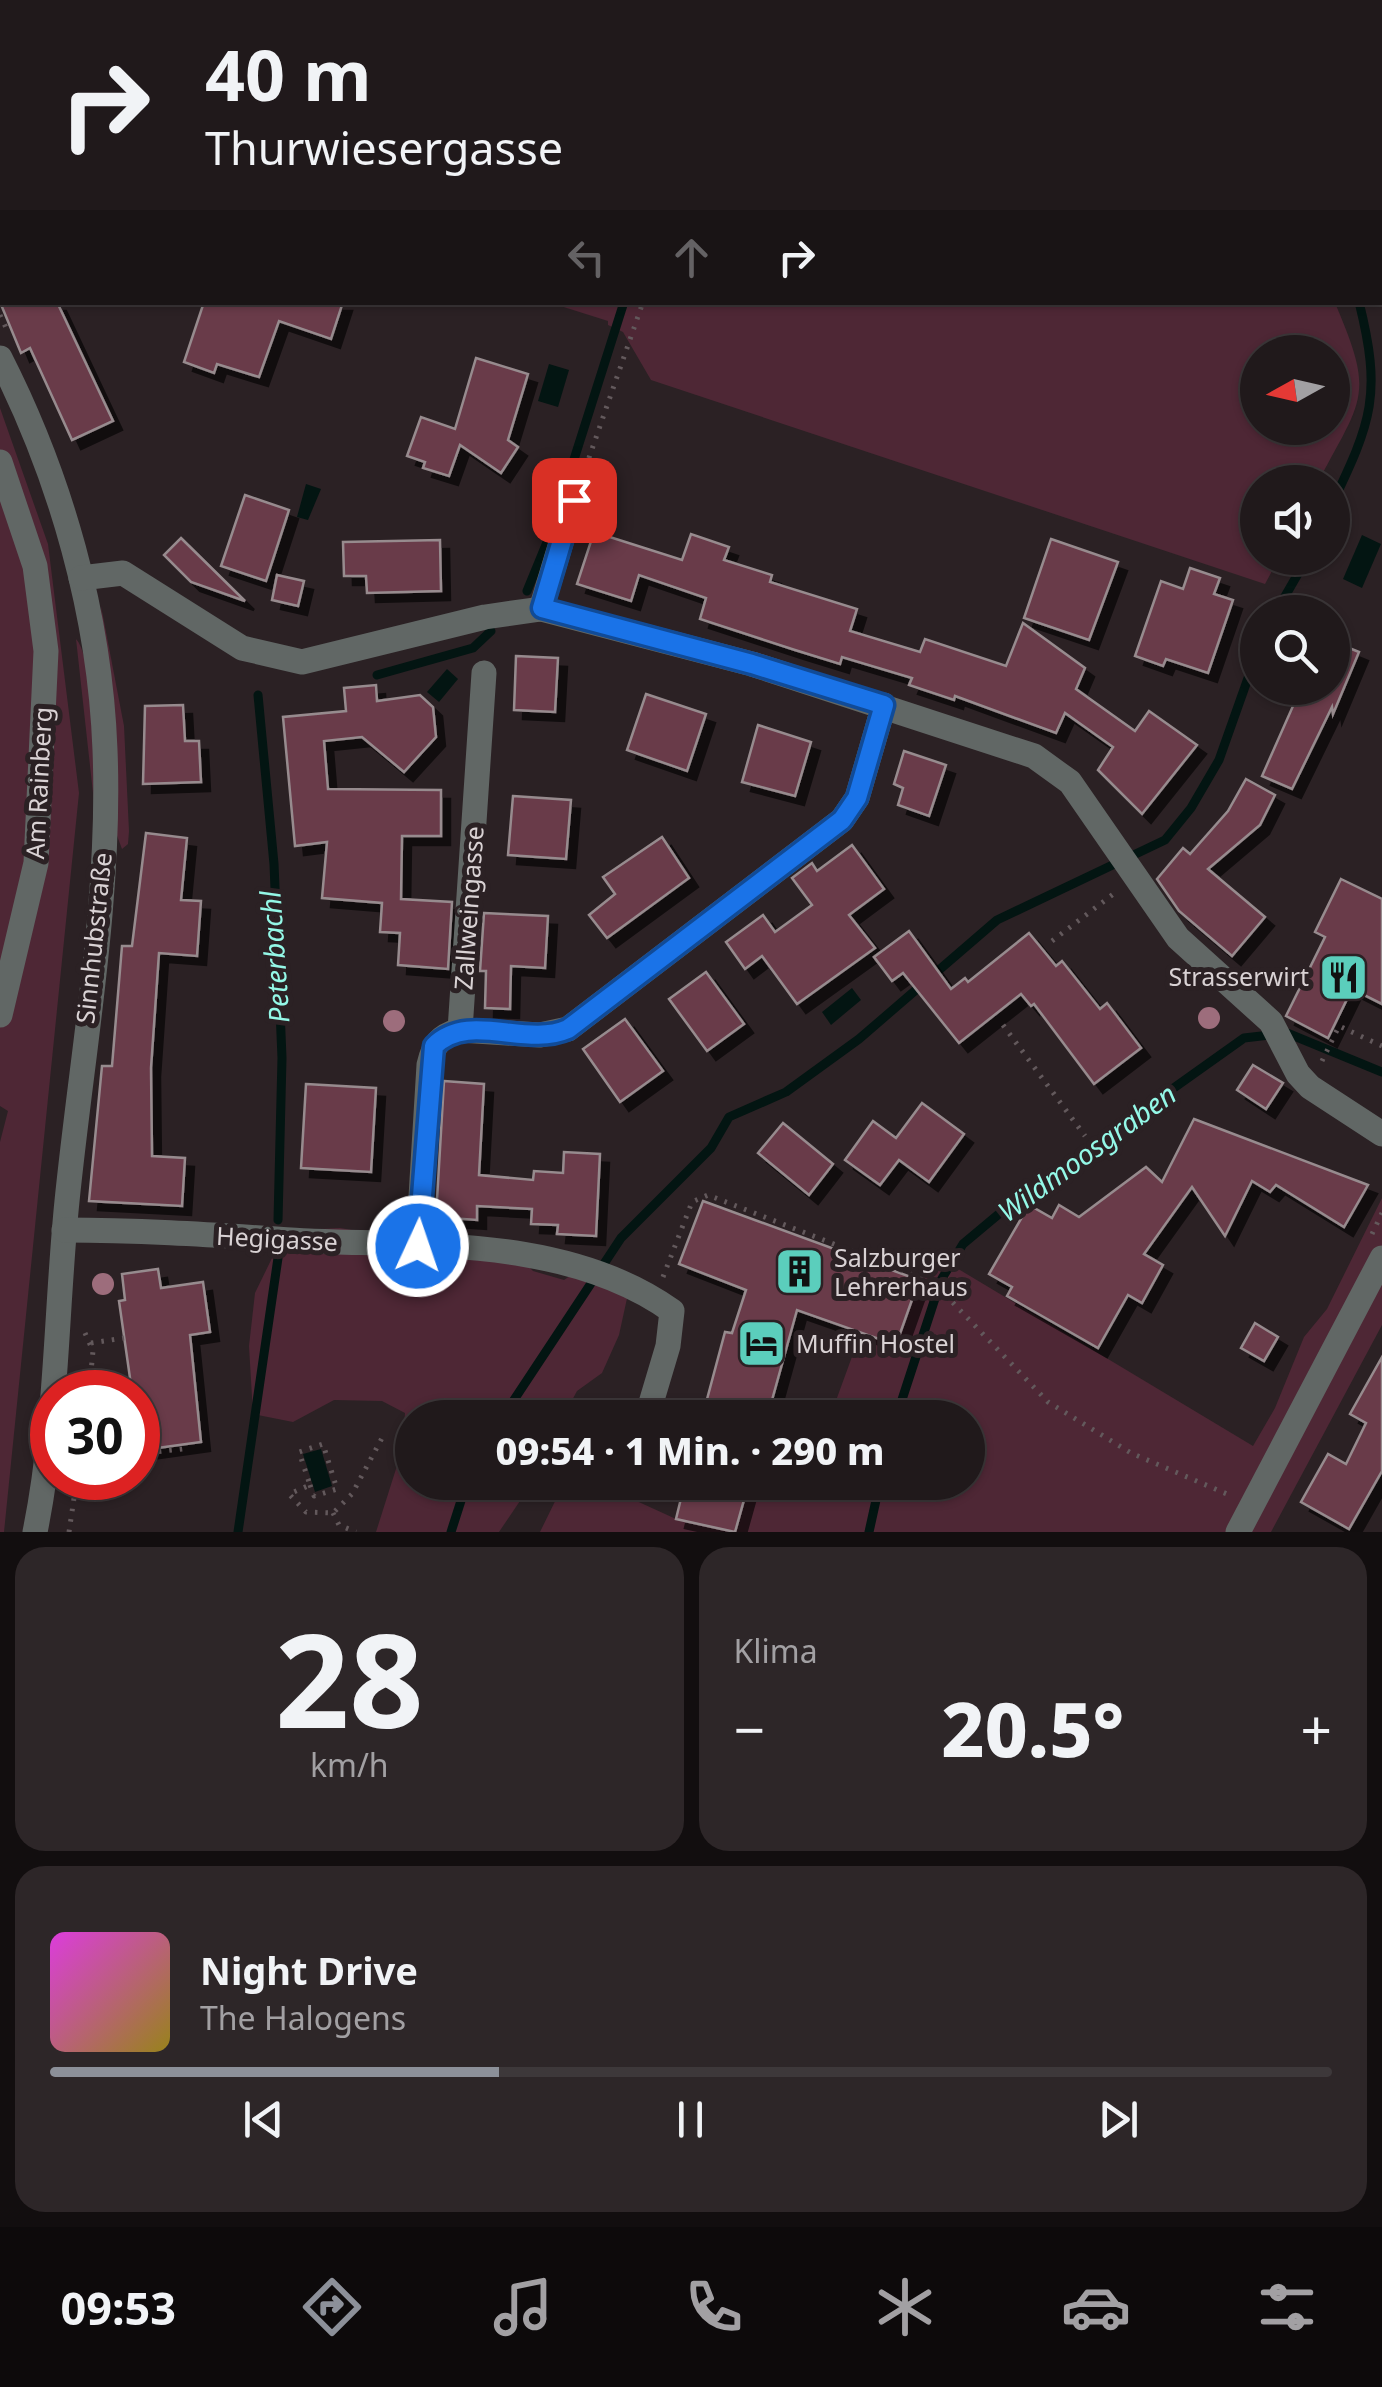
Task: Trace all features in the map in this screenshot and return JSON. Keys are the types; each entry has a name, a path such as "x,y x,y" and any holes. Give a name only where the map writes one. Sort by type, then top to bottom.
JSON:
{"street":[{"name":"Sinnhubstraße","path":"0,358 36,437 83,589 100,695 106,798 102,894 35,1532"},
{"name":"Am Rainberg","path":"0,462 35,566 46,651 36,863 0,1015"},
{"path":"542,608 574,500"},
{"path":"41,607 123,573 242,648 302,662 485,617 542,608 752,664 1034,756 1070,782 1178,938 1275,1030 1310,1087 1382,1134"},
{"name":"Zallweingasse","path":"460,1030 484,673"},
{"path":"418,1246 429,1065 434,1046 445,1034 460,1030 540,1035 568,1029 830,829 857,798 884,705"},
{"name":"Hegigasse","path":"64,1230 523,1252 654,1298"},
{"path":"1238,1532 1382,1258"},
{"path":"652,1400 668,1346 672,1311 654,1298"}],"path":[{"path":"574,500 642,305"},
{"path":"1052,940 1106,900"},
{"path":"1003,1024 1085,1136"},
{"path":"1325,1054 1339,1026 1382,1046"},
{"path":"654,1298 692,1202 708,1194 934,1283 1048,1402 1131,1453 1225,1494"},
{"path":"92,1344 124,1338"},
{"path":"281,1497 290,1497 306,1512 333,1513 352,1494 382,1438"},
{"path":"323,1444 337,1489 314,1496 310,1485 299,1452 323,1444"},
{"path":"160,1451 190,1448"},
{"path":"290,1497 290,1492 310,1485"},
{"path":"69,1532 74,1500"},
{"path":"333,1513 336,1522 356,1532"}],"shaded area":[{"path":"557,305 1336,305 1348,335 1240,335 1240,445 1338,445 1327,465 1240,465 1240,575 1270,575 1265,584 651,380 623,332 608,325 608,321"},
{"path":"1350,340 1359,378 1350,421"},
{"path":"549,364 569,370 558,407 538,401"},
{"path":"0,408 48,544 79,793 4,1532 0,1532 0,1142 8,1111 0,1106"},
{"path":"306,484 321,489 308,520 297,517"},
{"path":"1362,535 1381,544 1362,588 1343,579 1350,575 1350,563"},
{"path":"101,606 124,726 129,831 128,844 122,849 116,833"},
{"path":"76,639 87,668 90,691 94,802"},
{"path":"447,669 458,679 439,702 427,692"},
{"path":"852,988 861,1000 831,1025 822,1012"},
{"path":"1382,1198 1382,1325 1271,1532 735,1532 744,1500 985,1500 985,1400 836,1400 861,1332 896,1344 919,1280 935,1255 1253,1446 1275,1408 1304,1337 1327,1309"},
{"path":"340,1228 388,1236 414,1260 432,1259 471,1239 501,1239 533,1271 564,1280 589,1263 631,1280 619,1335 602,1373 577,1391 572,1400 395,1400 395,1408 382,1401 334,1400 293,1422 253,1414 249,1346 255,1293 272,1258 303,1230"},
{"path":"321,1449 332,1486 315,1492 303,1454"},
{"path":"395,1472 395,1500 521,1500 499,1532 376,1532"},
{"path":"556,1500 634,1500 676,1519 735,1532 540,1532"}],"building":[{"path":"1,305 58,305 113,421 72,440 30,348 21,353"},
{"path":"203,305 342,305 331,339 279,321 259,377 217,364 214,373 184,362"},
{"path":"476,358 528,374 508,440 518,447 501,473 460,445 449,476 423,468 425,462 407,456 421,417 455,429"},
{"path":"245,495 289,510 266,581 221,566"},
{"path":"594,532 682,560 691,534 729,547 724,560 772,575 770,582 857,609 850,631 920,652 925,639 1006,666 1023,623 1085,668 1076,689 1135,731 1149,711 1197,745 1142,814 1098,770 1113,747 1065,713 1056,733 955,696 954,700 909,685 912,678 842,657 840,664 795,650 700,619 706,598 639,575 631,601 577,584"},
{"path":"181,538 245,601 191,582 164,555"},
{"path":"1051,539 1118,562 1089,640 1024,618"},
{"path":"440,540 441,591 367,593 366,576 344,576 343,542"},
{"path":"1190,568 1220,578 1214,594 1233,600 1208,673 1166,659 1163,666 1135,656 1161,581 1183,589"},
{"path":"277,575 304,581 298,606 272,600"},
{"path":"1350,648 1359,652 1350,673"},
{"path":"516,656 558,658 555,712 514,710"},
{"path":"376,685 377,701 420,695 433,707 436,737 404,772 362,737 324,741 328,789 441,790 441,836 402,836 401,899 452,902 448,969 398,965 400,933 380,932 382,903 322,898 327,842 295,846 283,717 346,711 344,688"},
{"path":"646,694 706,714 687,771 627,750"},
{"path":"183,705 185,741 199,741 201,782 143,784 145,706"},
{"path":"1293,705 1337,705 1333,714 1332,707 1292,789 1262,776"},
{"path":"758,725 811,742 795,796 742,782"},
{"path":"904,751 946,765 929,816 898,805 903,788 894,784"},
{"path":"1246,779 1275,795 1260,825 1208,869 1265,917 1232,956 1179,911 1157,879 1183,848 1190,854 1228,811"},
{"path":"513,796 571,800 566,859 508,855"},
{"path":"146,833 187,838 181,900 201,901 197,956 159,953 151,1068 152,1156 185,1158 182,1206 89,1201 102,1066 112,1066 122,946 132,946"},
{"path":"662,837 689,878 607,938 589,915 615,894 603,877"},
{"path":"852,845 884,889 849,915 875,948 797,1004 762,956 745,969 726,942 763,915 775,932 812,905 792,878 812,863 817,871"},
{"path":"1341,879 1382,899 1382,1004 1352,989 1328,1038 1286,1016 1325,937 1315,932"},
{"path":"484,913 548,916 545,968 511,966 510,1009 485,1008 486,971 480,971"},
{"path":"909,931 951,989 965,978 968,982 1029,933 1056,966 1062,961 1100,1009 1107,1003 1141,1048 1094,1084 1034,1004 1031,1006 1021,994 959,1043 903,973 892,981 874,957"},
{"path":"706,972 744,1024 707,1051 669,999"},
{"path":"625,1019 663,1071 620,1102 583,1049"},
{"path":"1253,1065 1283,1083 1266,1109 1237,1090"},
{"path":"444,1081 484,1084 479,1175 533,1180 534,1171 563,1173 564,1152 600,1154 596,1236 557,1234 558,1225 531,1224 532,1209 477,1206 477,1220 436,1217"},
{"path":"306,1084 376,1088 371,1172 301,1168"},
{"path":"922,1103 964,1134 929,1182 899,1160 880,1185 845,1160 873,1121 896,1138"},
{"path":"1194,1119 1368,1185 1344,1227 1276,1185 1270,1192 1252,1181 1225,1236 1192,1187 1144,1254 1163,1265 1142,1303 1128,1295 1098,1348 1007,1296 1012,1287 989,1274 1029,1205 1052,1218 1059,1205 1079,1217 1146,1167 1162,1182"},
{"path":"783,1123 833,1164 809,1195 758,1153"},
{"name":"Salzburger Lehrerhaus","path":"703,1201 919,1280 896,1345 797,1310 772,1400 707,1400 725,1332 732,1333 746,1290 679,1264"},
{"path":"158,1269 161,1288 203,1282 210,1332 190,1335 201,1442 160,1448 160,1370 129,1370 119,1301 125,1300 122,1274"},
{"path":"1255,1323 1278,1337 1264,1361 1241,1348"},
{"path":"1382,1357 1382,1471 1349,1529 1301,1502 1328,1454 1346,1464 1366,1423 1350,1414"},
{"path":"681,1500 744,1500 735,1532 676,1519"}],"waterway":[{"name":"Peterbachl","path":"527,591 550,535 623,305"},
{"path":"1349,465 1364,428 1371,384 1360,305"},
{"path":"1286,595 1297,575"},
{"name":"Peterbachl","path":"377,675 473,648 491,631"},
{"name":"Peterbachl","path":"258,695 274,864 282,1058 278,1220"},
{"path":"514,1400 621,1238 711,1148 729,1117 786,1092 859,1039 997,920 1165,840 1191,808 1219,760 1240,701"},
{"name":"Wildmoosgraben","path":"902,1400 941,1280 963,1244 1012,1203 1244,1038 1287,1033 1382,1072"},
{"name":"Peterbachl","path":"238,1532 278,1258"},
{"path":"451,1532 461,1500"},
{"name":"Wildmoosgraben","path":"869,1532 876,1500"}],"place":[{"name":"Strasserwirt","path":"1344,977"},
{"name":"Salzburger Lehrerhaus","path":"799,1272"},
{"name":"Muffin Hostel","path":"761,1344"}],"route":[{"path":"418,1246 429,1065 434,1046 445,1034 460,1030 540,1035 568,1029 842,820 857,798 884,705 642,632 542,608 574,500"}]}
